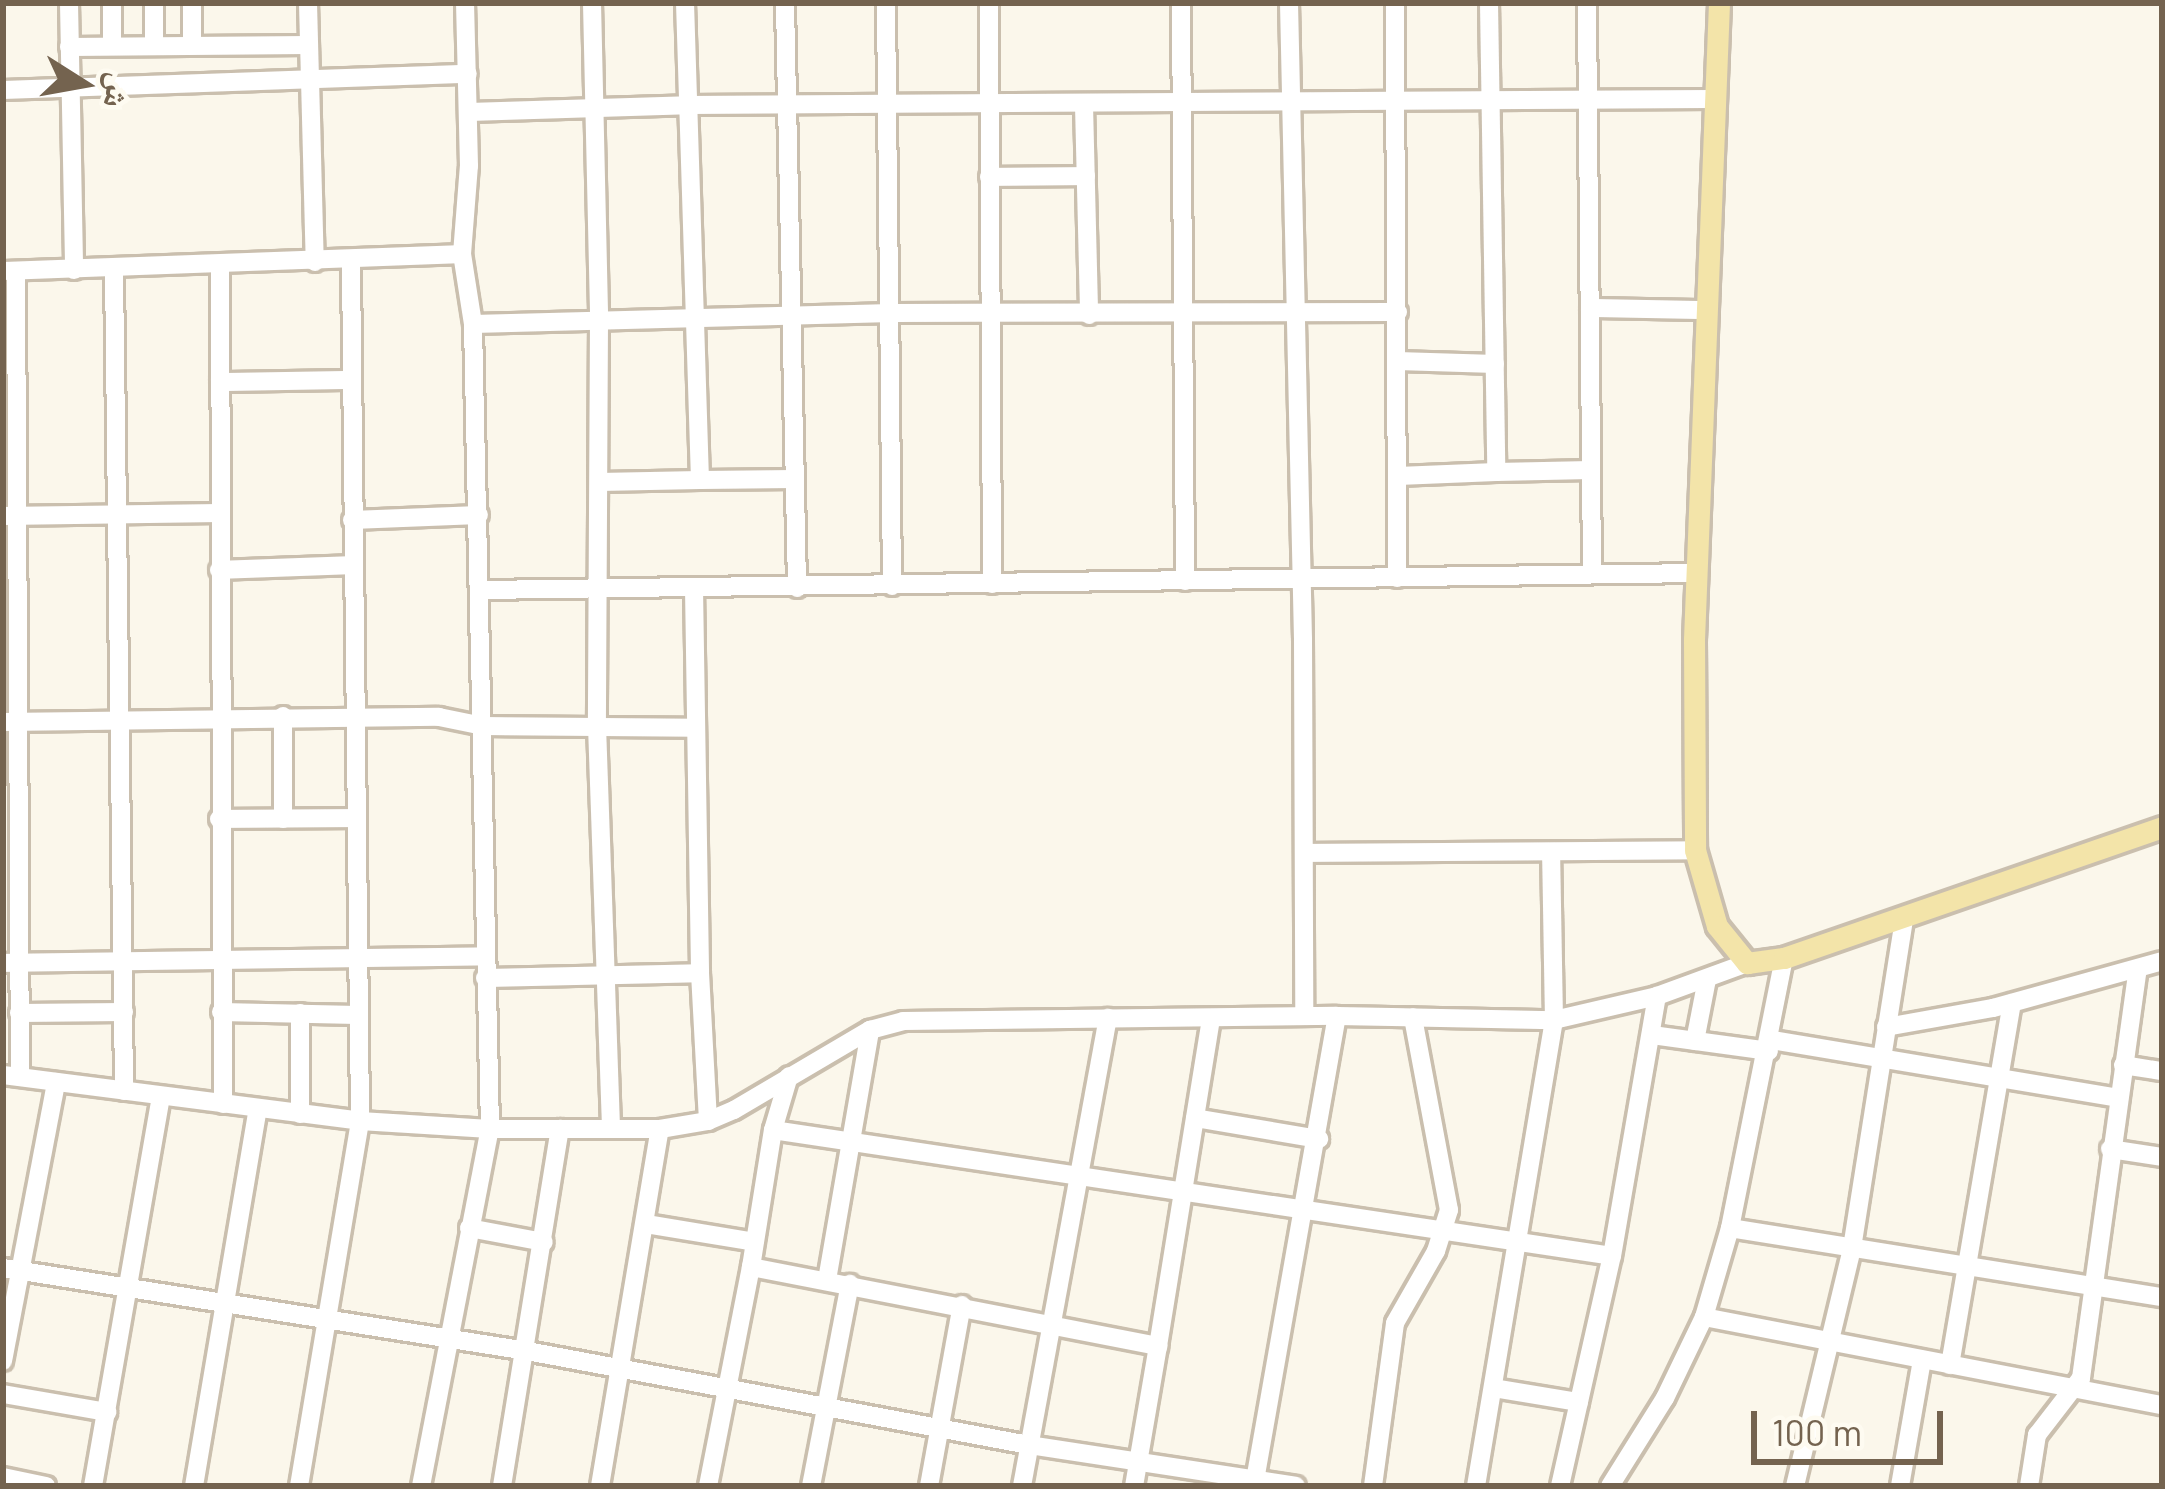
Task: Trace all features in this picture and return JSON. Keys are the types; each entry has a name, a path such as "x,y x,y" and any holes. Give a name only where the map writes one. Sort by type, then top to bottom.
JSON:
{"main road":[{"path":"1719,3 1695,572 1695,850 1717,926 1747,964 1784,958 2162,827"}],"street":[{"path":"69,3 74,270"},
{"path":"112,3 112,46"},
{"path":"154,3 154,46"},
{"path":"192,3 192,45"},
{"path":"308,3 315,262"},
{"path":"421,1486 490,1129 473,324 462,254 469,112 465,3"},
{"path":"592,3 599,321 597,726 611,1129"},
{"path":"685,3 699,321 700,480"},
{"path":"785,3 797,588"},
{"path":"886,3 892,586"},
{"path":"989,3 992,584"},
{"path":"1181,3 1185,581"},
{"path":"1289,3 1302,578 1304,1016"},
{"path":"1395,3 1397,578"},
{"path":"1489,3 1496,472"},
{"path":"1587,3 1592,572"},
{"path":"69,47 309,45"},
{"path":"3,90 468,74"},
{"path":"469,112 687,105 1084,105 1589,96 1713,99"},
{"path":"1084,105 1089,315"},
{"path":"989,177 1086,176"},
{"path":"462,254 351,262 9,271 11,963 19,1013 11,1076 360,1121 490,1129 661,1129 708,1121 871,1030 939,1018 1554,1020 1658,996 1747,964"},
{"path":"299,1486 360,1121 351,262"},
{"path":"220,266 218,718 223,1104"},
{"path":"114,270 124,1091"},
{"path":"1590,308 1703,310"},
{"path":"473,324 892,313 1399,312"},
{"path":"1398,362 1496,364"},
{"path":"220,382 351,380"},
{"path":"1398,476 1591,470"},
{"path":"598,482 795,479"},
{"path":"8,516 220,513"},
{"path":"352,520 479,515"},
{"path":"219,570 353,566"},
{"path":"481,590 1695,572"},
{"path":"694,588 700,973 708,1121"},
{"path":"10,722 283,716 454,718 483,726 695,728"},
{"path":"283,716 284,819"},
{"path":"219,820 355,818"},
{"path":"1304,853 1695,850"},
{"path":"1476,1486 1554,1020 1551,851"},
{"path":"1795,1486 1852,1248 1904,920"},
{"path":"11,963 484,956"},
{"path":"1610,1486 1665,1398 1704,1317 1730,1228 1784,958"},
{"path":"1886,1027 2012,1003 2162,961"},
{"path":"2029,1486 2037,1436 2075,1388 2138,969"},
{"path":"485,978 700,973"},
{"path":"1695,1041 1707,980"},
{"path":"1560,1486 1612,1256 1658,996"},
{"path":"1949,1365 2012,1003"},
{"path":"19,1013 124,1012"},
{"path":"221,1012 357,1015"},
{"path":"300,1013 300,1114"},
{"path":"1255,1482 1307,1210 1337,1016"},
{"path":"1373,1486 1400,1307 1422,1278 1445,1231 1448,1192 1414,1017"},
{"path":"1022,1486 1108,1018"},
{"path":"1134,1486 1211,1020"},
{"path":"827,1280 871,1030"},
{"path":"1652,1035 1881,1060 2118,1098"},
{"path":"2123,1065 2162,1071"},
{"path":"708,1486 752,1267 772,1130 789,1076"},
{"path":"3,1361 12,1269 56,1082"},
{"path":"93,1486 161,1096"},
{"path":"194,1486 258,1108"},
{"path":"1195,1118 1319,1139"},
{"path":"502,1486 560,1129"},
{"path":"600,1486 661,1129"},
{"path":"772,1130 1612,1256"},
{"path":"2110,1149 2162,1157"},
{"path":"646,1224 755,1242"},
{"path":"469,1228 544,1242"},
{"path":"1730,1228 2162,1297"},
{"path":"752,1267 1158,1346"},
{"path":"12,1269 323,1323 621,1367 1029,1444 1296,1486"},
{"path":"812,1486 850,1284"},
{"path":"929,1486 962,1305"},
{"path":"1704,1317 2162,1405"},
{"path":"1900,1486 1922,1360"},
{"path":"1494,1388 1579,1402"},
{"path":"3,1394 107,1412"},
{"path":"3,1478 46,1486"}]}
